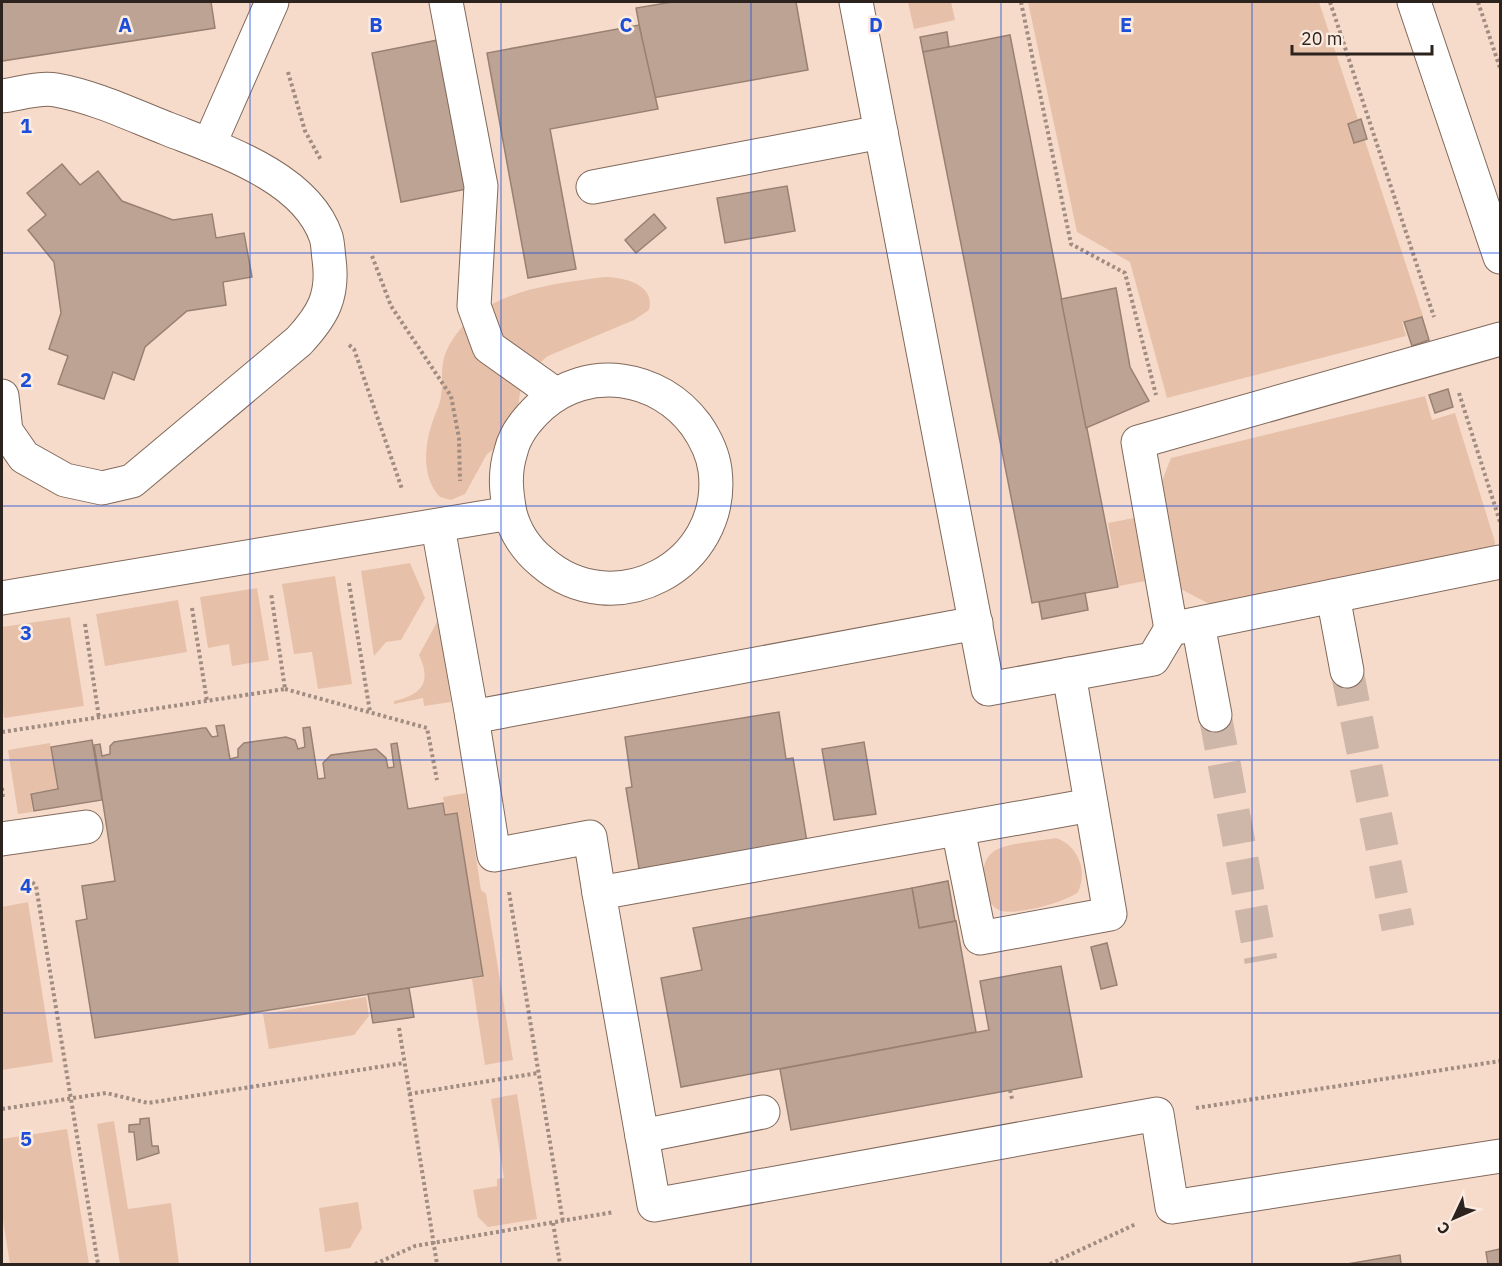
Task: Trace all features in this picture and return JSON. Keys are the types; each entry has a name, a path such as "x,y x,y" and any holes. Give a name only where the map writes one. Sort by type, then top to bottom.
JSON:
{"street":[{"path":"446,2 481,186 474,306 489,347 555,394"},
{"path":"856,2 988,689 1153,659 1185,626 1500,562"},
{"path":"1414,2 1500,257"},
{"path":"209,145 267,13"},
{"path":"2,96 53,90 96,101 209,145 260,168 288,186 306,203 326,236 330,270 328,301 316,322 299,341 132,481 102,488 65,480 24,457 6,431 2,396"},
{"path":"592,187 881,131"},
{"path":"1215,715 1185,626 1138,442 1500,339"},
{"path":"623,380 658,390 685,410 705,438 715,470 714,504 703,535 681,562 654,580 621,589 587,587 556,574 528,551 510,513 504,485 511,449 528,418 555,394 588,381 623,380"},
{"path":"2,598 427,529 510,513"},
{"path":"427,529 472,717 494,855 590,837 654,1205 1156,1114 1172,1207 1500,1156"},
{"path":"1333,596 1347,671"},
{"path":"472,717 976,622"},
{"path":"958,829 980,938 1110,914 1069,674"},
{"path":"599,893 1091,805"},
{"path":"2,839 86,827"},
{"path":"642,1136 763,1112"}],"path":[{"path":"1021,2 1071,244 1125,273 1167,434"},
{"path":"1330,2 1500,522"},
{"path":"1478,2 1500,68"},
{"path":"267,13 287,67 305,131 323,163"},
{"path":"368,246 391,306 451,396 459,438 460,485 427,529"},
{"path":"316,322 354,349 427,529"},
{"path":"348,577 370,712"},
{"path":"270,591 285,689"},
{"path":"192,604 207,701"},
{"path":"84,620 99,718"},
{"path":"2,732 285,689 427,728 438,783"},
{"path":"494,855 507,883 563,1221"},
{"path":"21,872 36,886 98,1264"},
{"path":"399,1028 437,1264"},
{"path":"1156,1114 1500,1061"},
{"path":"2,1109 106,1093 148,1103 404,1063"},
{"path":"409,1094 538,1073"},
{"path":"375,1264 415,1246 654,1205"},
{"path":"1050,1264 1172,1207"},
{"path":"553,1223 560,1264"}],"shaded area":[{"path":"908,2 951,2 955,20 914,29"},
{"path":"1028,2 1319,2 1423,316 1402,322 1406,336 1167,398 1130,262 1077,232"},
{"path":"604,277 620,278 643,288 650,301 649,310 634,320 548,356 532,369 521,386 517,414 502,443 487,454 465,494 451,500 440,497 433,488 426,466 427,442 440,403 444,359 458,332 474,316 514,295 536,288"},
{"path":"1425,396 1432,420 1455,413 1495,542 1494,550 1217,608 1175,586 1158,491 1171,458"},
{"path":"1134,518 1145,581 1119,586 1108,523"},
{"path":"410,563 425,598 401,640 386,642 374,656 361,571"},
{"path":"335,576 352,684 318,689 312,652 294,654 282,584"},
{"path":"257,588 269,660 232,666 229,644 208,648 200,597"},
{"path":"178,600 187,652 105,666 96,614"},
{"path":"70,617 84,706 4,718 2,627"},
{"path":"437,622 441,633 451,702 424,706 423,698 394,704 394,701 412,695 422,686 425,673 419,655"},
{"path":"50,743 57,789 30,793 33,812 18,814 8,750"},
{"path":"466,793 481,890 486,894 513,1060 485,1065 472,979 483,977 457,813 446,814 443,797"},
{"path":"1056,838 1070,846 1079,860 1082,876 1078,892 1064,900 1019,911 1002,911 995,907 989,901 983,884 984,865 993,852 1005,846"},
{"path":"28,902 53,1062 2,1070 2,907"},
{"path":"366,997 369,1016 354,1035 269,1049 263,1014"},
{"path":"517,1094 537,1219 488,1227 478,1217 473,1190 497,1186 497,1179 504,1178 491,1099"},
{"path":"114,1121 128,1209 171,1203 179,1264 120,1264 97,1124"},
{"path":"67,1129 89,1264 10,1264 2,1214 2,1139"},
{"path":"358,1202 362,1228 350,1248 325,1252 319,1208"}],"building":[{"path":"2,2 211,2 215,28 2,61"},
{"path":"672,2 796,2 808,70 653,98 636,8"},
{"path":"639,25 658,109 550,129 576,269 528,278 487,53"},
{"path":"947,32 949,47 923,52 920,37"},
{"path":"1010,35 1118,587 1032,603 923,52"},
{"path":"438,40 467,189 401,202 372,53"},
{"path":"1361,119 1367,139 1354,143 1348,124"},
{"path":"62,164 80,185 98,171 122,201 173,220 212,214 216,238 244,233 252,277 223,282 226,305 187,311 145,347 134,380 113,372 104,399 58,384 68,356 49,349 61,313 54,262 28,230 46,215 27,193"},
{"path":"787,186 795,231 725,243 717,198"},
{"path":"654,214 666,228 636,253 625,240"},
{"path":"1116,288 1130,367 1149,401 1086,428 1061,299"},
{"path":"1422,317 1429,340 1412,346 1404,322"},
{"path":"1448,389 1453,407 1435,413 1429,395"},
{"path":"1085,593 1088,610 1042,619 1039,602"},
{"path":"779,712 786,759 793,758 808,848 640,875 626,788 632,787 625,737"},
{"path":"224,725 230,759 238,757 238,749 244,743 286,737 295,740 298,749 305,747 303,728 310,727 318,779 325,778 323,763 331,755 376,749 386,758 388,768 394,767 391,744 397,743 408,809 443,803 445,815 457,813 483,976 95,1038 76,921 87,919 82,886 115,881 94,745 100,744 102,756 110,754 110,746 114,742 203,728 206,728 212,737 218,736 216,726"},
{"path":"92,740 102,800 34,811 31,794 58,789 51,747"},
{"path":"864,742 876,814 834,820 822,749"},
{"path":"948,881 955,921 919,928 912,888"},
{"path":"912,888 919,928 956,921 976,1032 681,1087 661,978 702,970 693,928"},
{"path":"1107,943 1117,985 1101,989 1091,947"},
{"path":"1061,966 1082,1077 791,1130 780,1069 989,1030 980,981"},
{"path":"409,988 414,1017 373,1023 368,994"},
{"path":"149,1118 152,1146 158,1146 159,1153 137,1160 134,1132 129,1132 129,1125 140,1124 140,1119"},
{"path":"1500,1249 1500,1264 1488,1264 1486,1252"},
{"path":"1400,1255 1401,1264 1347,1264"}],"tunnel":[{"path":"1347,671 1398,928"},
{"path":"1215,715 1261,961"}]}
